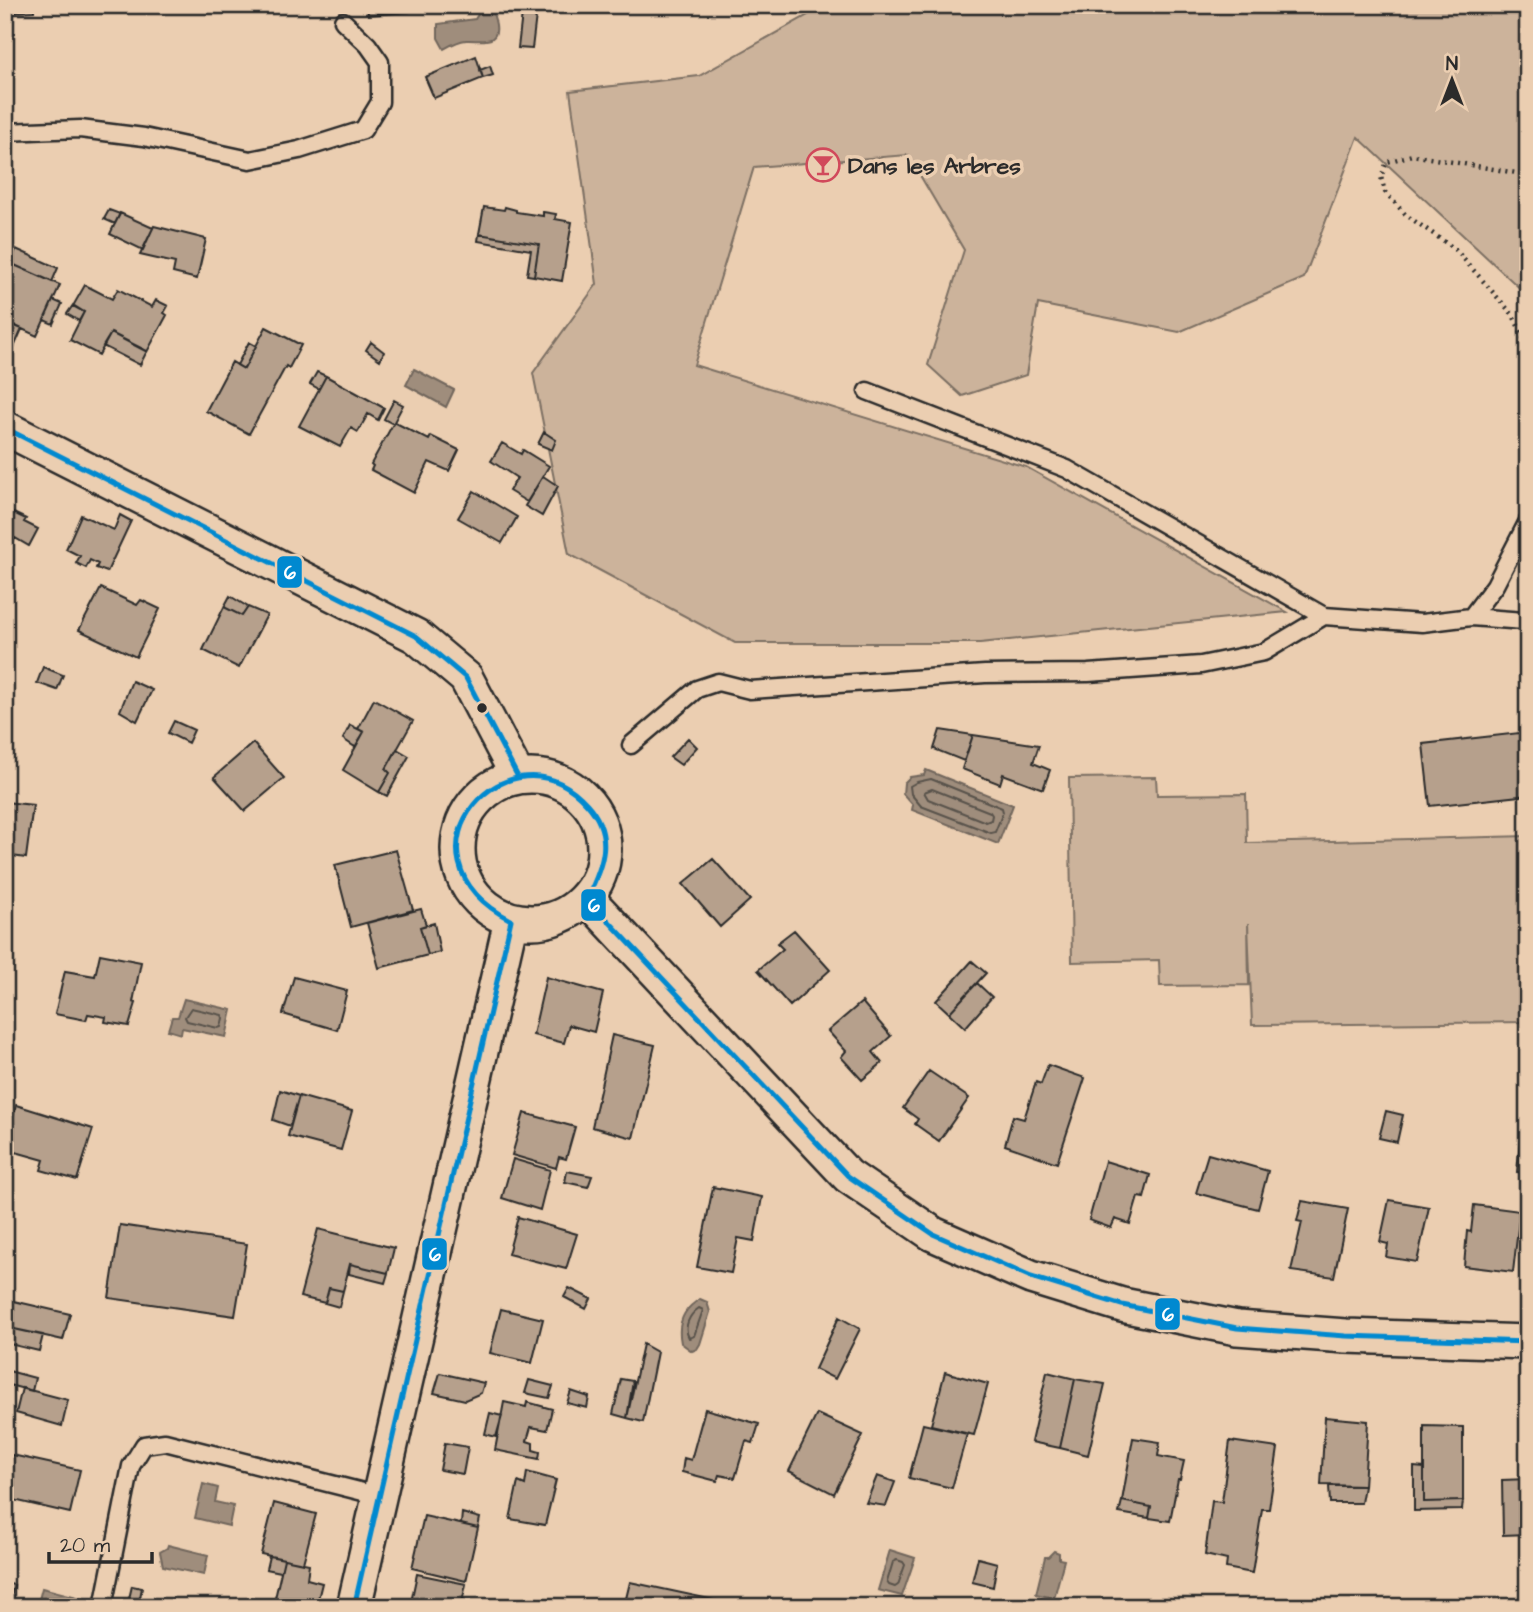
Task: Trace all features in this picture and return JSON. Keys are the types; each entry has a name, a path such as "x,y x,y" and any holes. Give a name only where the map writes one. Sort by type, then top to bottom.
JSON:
{"street":[{"path":"5,428 416,636 466,678 518,777"},
{"path":"518,777 553,779 576,791 592,806 600,821 604,855 601,873 587,898 569,912 535,923 511,920 487,908 463,879 457,846 463,820 481,795 503,781 518,777"},
{"path":"587,898 848,1176 933,1234 1031,1277 1122,1306 1237,1328 1359,1337 1528,1342"},
{"path":"354,1607 511,920"}],"lane":[{"path":"5,132 80,129 144,137 250,160 299,150 363,130 380,102 380,62 368,45 343,21"},
{"path":"867,391 1067,469 1324,616 1422,622 1471,617 1524,621 1528,624"},
{"path":"1471,617 1495,585 1528,521"},
{"path":"631,745 697,689 718,682 750,690 985,674 1088,673 1201,665 1264,652 1324,616"},
{"path":"103,1607 131,1466 144,1445 165,1442 379,1496"}],"path":[{"path":"1528,175 1412,155 1387,162 1381,177 1385,192 1406,215 1455,249 1513,316 1528,348"}],"shaded area":[{"path":"826,5 1528,5 1528,296 1358,137 1304,278 1179,332 1038,304 1026,375 962,396 928,365 964,250 908,155 754,167 694,365 1026,467 1287,612 980,643 735,643 569,554 533,373 597,284 570,91 699,76"},
{"path":"1156,777 1157,795 1246,794 1247,843 1528,836 1528,1022 1252,1025 1248,923 1249,985 1160,986 1159,960 1072,962 1069,778"}],"water":[{"path":"484,5 488,5 493,12 496,29 493,38 454,43 444,49 438,38 438,24 475,19"},
{"path":"414,369 454,390 446,407 406,385"},
{"path":"926,770 1013,805 998,844 912,810 913,805 903,794 904,783 910,777 924,775"},
{"path":"184,999 232,1010 226,1037 182,1028 181,1034 168,1030 172,1017 178,1017"},
{"path":"700,1299 707,1302 710,1312 700,1344 692,1351 681,1343 681,1323 685,1312"},
{"path":"203,1484 218,1488 215,1502 233,1506 229,1526 195,1518"},
{"path":"168,1545 208,1555 204,1575 163,1566 160,1552"},
{"path":"890,1550 915,1558 902,1596 878,1590"},
{"path":"1054,1551 1059,1553 1059,1559 1064,1560 1054,1598 1036,1594 1045,1557"},
{"path":"42,1588 77,1597 75,1607 37,1607"}],"building":[{"path":"5,5 34,5 34,11 5,13"},
{"path":"367,5 409,5 409,12 368,15"},
{"path":"522,14 536,15 532,49 518,48"},
{"path":"476,56 483,78 434,98 425,77"},
{"path":"490,66 493,75 483,78 480,70"},
{"path":"484,207 504,210 505,207 516,212 543,216 543,212 556,214 555,219 572,222 562,281 534,276 539,244 479,234"},
{"path":"109,210 120,214 115,224 104,219"},
{"path":"120,213 153,228 143,250 110,234"},
{"path":"154,226 206,239 197,279 173,273 175,263 140,255"},
{"path":"479,234 539,244 534,276 527,275 531,250 478,241"},
{"path":"16,249 58,268 52,282 10,263"},
{"path":"5,261 60,285 37,336 5,321"},
{"path":"85,285 112,299 118,289 152,307 156,300 168,306 164,313 167,315 147,352 111,333 99,355 70,340 84,312 73,306"},
{"path":"53,300 62,304 53,324 44,320"},
{"path":"73,305 84,312 79,321 67,314"},
{"path":"5,322 22,329 12,352 5,349"},
{"path":"266,327 301,345 289,368 286,366 249,434 206,411 232,362 244,369"},
{"path":"111,333 147,351 140,365 103,346"},
{"path":"249,342 256,346 244,369 237,365"},
{"path":"371,342 384,352 380,360 366,350"},
{"path":"317,372 326,376 319,389 310,384"},
{"path":"326,376 384,408 378,420 368,414 358,432 351,428 340,447 299,426"},
{"path":"394,400 403,405 393,424 384,419"},
{"path":"394,422 429,440 431,436 459,450 449,471 429,462 414,493 371,470 371,464"},
{"path":"544,432 556,440 552,450 538,444"},
{"path":"502,443 521,454 523,450 549,466 527,502 509,491 517,478 491,461"},
{"path":"543,476 558,486 542,516 525,506"},
{"path":"474,491 517,517 502,543 458,518"},
{"path":"7,510 26,519 24,522 38,529 29,546 15,538 5,558 5,514"},
{"path":"81,515 114,530 120,515 131,521 107,572 96,568 98,564 90,560 86,568 76,563 80,556 66,549"},
{"path":"101,588 137,605 141,600 160,609 136,657 79,630"},
{"path":"230,596 248,607 242,616 224,607"},
{"path":"224,607 242,616 248,607 267,615 239,668 203,650"},
{"path":"43,667 63,675 57,690 37,683"},
{"path":"132,681 152,690 137,721 120,711"},
{"path":"374,699 413,721 386,769 390,773 379,792 343,770 364,732 358,729"},
{"path":"174,721 194,730 188,743 168,733"},
{"path":"350,725 364,732 355,747 343,739"},
{"path":"940,730 973,735 964,761 934,749"},
{"path":"1528,732 1528,795 1430,806 1423,744"},
{"path":"973,735 1039,745 1033,763 1050,770 1043,789 1003,774 1000,784 962,769"},
{"path":"688,738 697,747 681,765 670,757"},
{"path":"253,743 284,778 245,811 214,777"},
{"path":"397,749 409,756 387,796 379,792 390,773 386,769"},
{"path":"5,802 33,805 26,858 5,855"},
{"path":"396,850 413,910 351,927 335,865"},
{"path":"713,859 750,900 720,927 683,884"},
{"path":"421,909 426,925 420,927 428,955 379,968 367,923"},
{"path":"434,923 440,952 428,955 420,927"},
{"path":"794,930 830,970 790,1006 758,970 783,949 777,943"},
{"path":"100,954 141,962 133,1002 136,1003 129,1026 105,1022 106,1017 88,1014 86,1020 55,1014 65,971 95,976"},
{"path":"972,961 986,973 949,1013 936,1001"},
{"path":"294,977 347,991 337,1030 283,1014"},
{"path":"546,977 603,993 594,1032 569,1025 564,1043 533,1035"},
{"path":"977,983 992,997 965,1028 949,1013"},
{"path":"862,1002 891,1036 873,1052 882,1063 862,1080 841,1057 846,1051 828,1031"},
{"path":"612,1035 655,1045 633,1138 592,1127"},
{"path":"1048,1065 1085,1078 1057,1163 1005,1145 1013,1116 1024,1119 1036,1082 1041,1084"},
{"path":"929,1071 969,1098 939,1141 915,1124 918,1119 903,1108"},
{"path":"280,1090 299,1096 290,1126 273,1120"},
{"path":"299,1096 352,1111 341,1150 288,1136"},
{"path":"16,1105 93,1129 77,1180 41,1170 44,1160 5,1149"},
{"path":"1386,1111 1403,1115 1397,1142 1379,1138"},
{"path":"524,1113 575,1127 566,1159 559,1157 556,1168 512,1155"},
{"path":"1520,1140 1528,1140 1528,1173 1517,1172"},
{"path":"1208,1154 1268,1171 1258,1209 1196,1193"},
{"path":"513,1159 550,1170 540,1210 502,1198"},
{"path":"1105,1161 1150,1175 1144,1198 1138,1197 1130,1224 1115,1219 1111,1228 1089,1220"},
{"path":"567,1171 592,1176 588,1187 565,1182"},
{"path":"713,1187 762,1197 754,1241 738,1238 731,1273 697,1267"},
{"path":"1389,1200 1429,1207 1417,1262 1386,1257 1388,1244 1380,1242"},
{"path":"1302,1201 1348,1209 1334,1277 1291,1271 1302,1222 1297,1221"},
{"path":"1474,1205 1520,1211 1513,1272 1464,1266 1467,1231 1471,1232"},
{"path":"518,1217 577,1234 566,1269 508,1254"},
{"path":"120,1225 247,1244 235,1316 109,1298"},
{"path":"318,1229 394,1248 388,1273 350,1264 343,1291 329,1288 325,1303 300,1297"},
{"path":"350,1264 388,1273 385,1283 349,1274"},
{"path":"329,1288 343,1291 339,1307 325,1303"},
{"path":"569,1288 591,1299 586,1309 564,1297"},
{"path":"5,1299 70,1314 63,1340 5,1327"},
{"path":"501,1309 543,1319 532,1363 490,1353"},
{"path":"839,1317 860,1329 835,1379 815,1369"},
{"path":"5,1327 43,1335 39,1351 5,1343"},
{"path":"643,1344 657,1352 643,1422 627,1418"},
{"path":"5,1370 35,1378 32,1391 5,1384"},
{"path":"945,1372 988,1384 974,1435 931,1425"},
{"path":"1047,1372 1075,1379 1060,1448 1031,1442"},
{"path":"440,1373 484,1383 481,1393 465,1400 434,1393"},
{"path":"621,1379 633,1381 627,1418 613,1414"},
{"path":"1075,1379 1105,1384 1088,1455 1060,1448"},
{"path":"529,1380 553,1386 549,1398 525,1393"},
{"path":"22,1388 68,1400 62,1426 16,1413"},
{"path":"571,1391 589,1397 587,1408 567,1403"},
{"path":"504,1402 526,1407 527,1402 552,1409 547,1430 531,1427 527,1441 533,1443 533,1450 540,1452 539,1459 495,1450"},
{"path":"705,1409 759,1424 753,1443 746,1441 735,1478 719,1475 717,1481 682,1472 684,1458 691,1460"},
{"path":"490,1413 502,1416 496,1437 485,1434"},
{"path":"817,1414 863,1435 834,1494 789,1471"},
{"path":"1325,1417 1368,1421 1364,1486 1321,1485"},
{"path":"923,1424 967,1434 952,1488 909,1478"},
{"path":"1424,1426 1463,1427 1463,1501 1424,1502"},
{"path":"1133,1438 1160,1442 1158,1456 1184,1461 1170,1521 1149,1518 1151,1507 1122,1501"},
{"path":"1230,1441 1278,1448 1269,1509 1262,1509 1252,1573 1226,1568 1227,1560 1205,1555 1212,1501 1222,1502"},
{"path":"445,1443 468,1447 463,1474 440,1470"},
{"path":"12,1455 80,1470 70,1513 5,1498"},
{"path":"1414,1467 1424,1468 1424,1502 1463,1501 1462,1510 1414,1511"},
{"path":"527,1472 556,1480 545,1525 510,1519 518,1482 525,1485"},
{"path":"877,1476 895,1482 886,1506 866,1503"},
{"path":"1528,1479 1528,1534 1503,1535 1502,1480"},
{"path":"1329,1486 1364,1486 1361,1503 1330,1503"},
{"path":"1122,1501 1151,1507 1149,1518 1119,1513"},
{"path":"274,1503 316,1514 303,1563 261,1554"},
{"path":"462,1513 480,1518 478,1528 461,1524"},
{"path":"424,1516 478,1528 466,1581 412,1568"},
{"path":"269,1556 284,1559 281,1572 266,1569"},
{"path":"978,1558 997,1563 993,1587 972,1582"},
{"path":"284,1559 309,1564 307,1579 322,1583 316,1607 273,1607"},
{"path":"417,1574 466,1584 461,1607 410,1607"},
{"path":"630,1582 733,1604 733,1607 624,1607"},
{"path":"5,1583 14,1585 9,1607 5,1607"},
{"path":"132,1586 142,1588 138,1607 127,1607"},
{"path":"463,1599 478,1604 477,1607 461,1607"}],"transit line":[{"name":"6","path":"5,428 416,636 466,678 518,777"},
{"name":"6","path":"354,1607 511,920 475,893 459,862 460,832 473,805 496,786 525,777 557,782 587,804 596,816 604,839 604,851 598,874 587,898 848,1176 933,1234 1031,1277 1122,1305 1237,1328 1346,1336 1528,1342"}],"place":[{"name":"Dans les Arbres","path":"823,165"}]}
